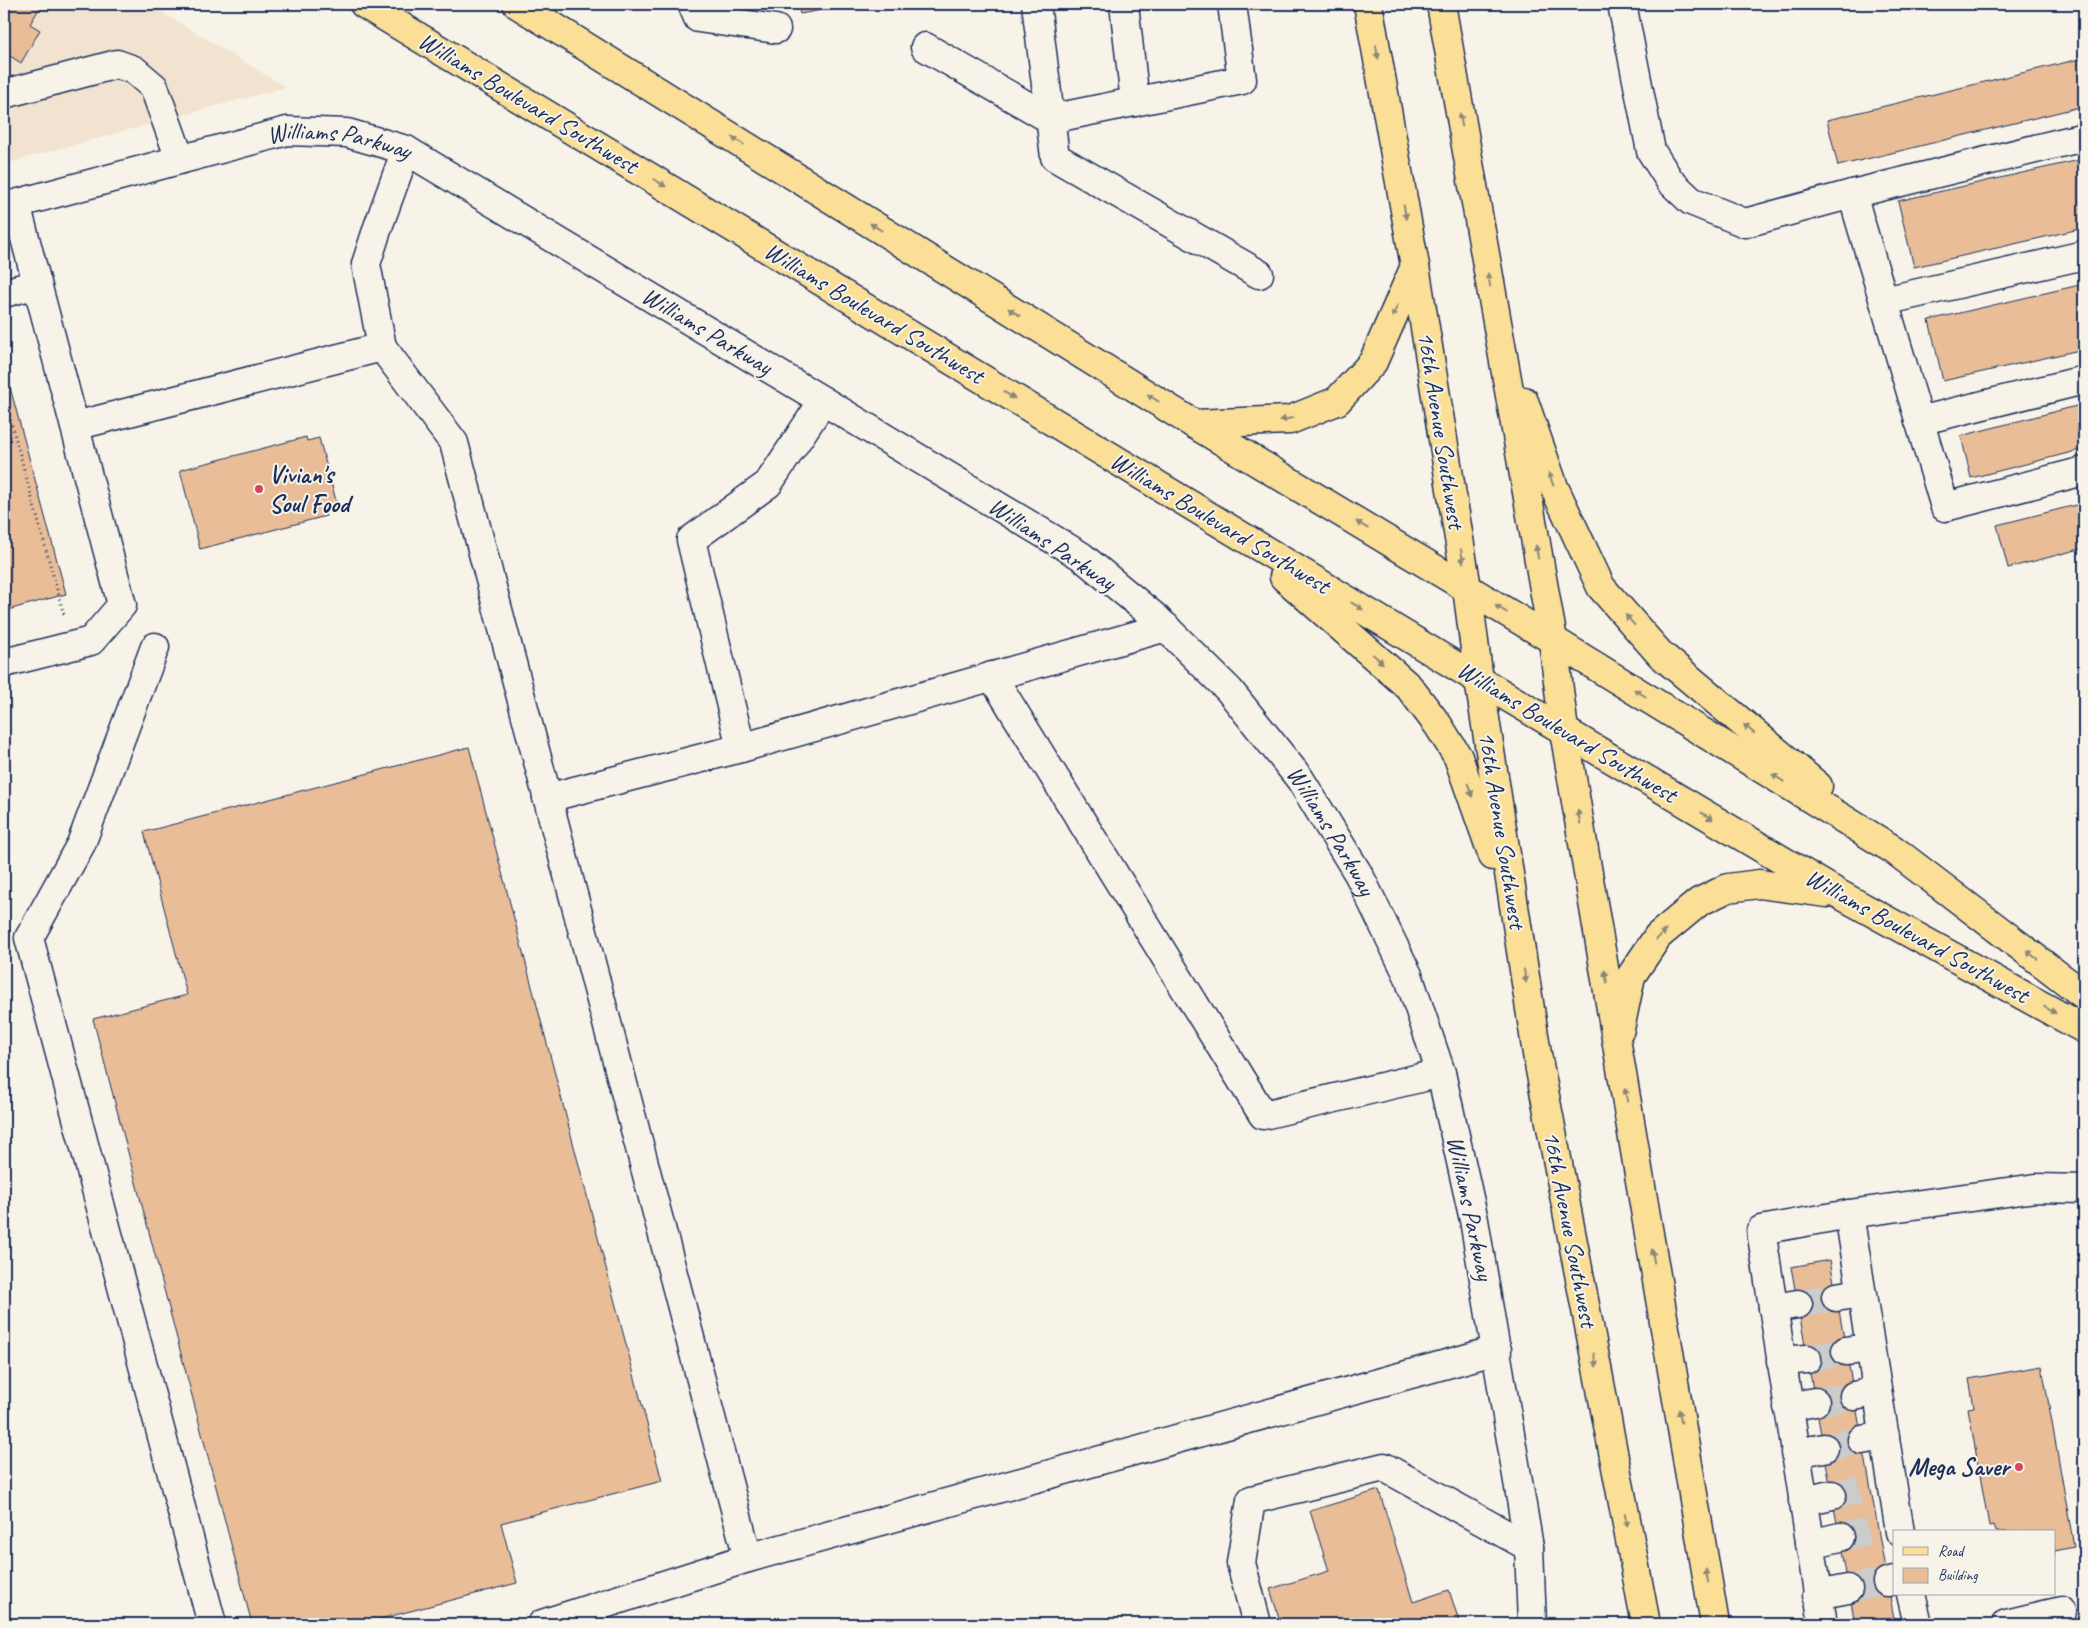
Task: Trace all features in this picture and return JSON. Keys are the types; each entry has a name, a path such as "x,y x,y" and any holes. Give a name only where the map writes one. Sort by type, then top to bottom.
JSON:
{"main road":[{"name":"Williams Boulevard Southwest","path":"364,4 1564,731 1839,894 2084,1028"},
{"name":"Williams Boulevard Southwest","path":"517,4 1194,424 1467,588 1894,850 2084,995"},
{"name":"16th Avenue Southwest","path":"1368,4 1415,266 1467,588 1479,680 1538,1064 1646,1624"},
{"path":"1441,4 1552,640 1564,731 1715,1624"},
{"path":"1194,424 1290,420 1337,401 1373,362 1415,266"},
{"path":"1498,328 1554,487 1601,587 1660,654 1894,850"},
{"path":"1222,524 1410,687 1438,725 1458,757 1486,833 1519,938"},
{"path":"1617,1042 1632,976 1658,936 1699,902 1728,888 1759,884 1839,894"}],"street":[{"path":"692,4 698,18 776,29"},
{"path":"1036,4 1055,157 1259,274"},
{"path":"1124,4 1135,102"},
{"path":"925,47 1050,119 1242,80 1232,4"},
{"path":"1622,4 1651,151 1670,181 1691,201 1745,222 2084,137"},
{"path":"4,94 118,64 134,70 154,87 180,159"},
{"name":"Williams Parkway","path":"10,206 287,130 347,133 406,150 1081,556 1166,627 1229,690 1300,779 1360,875 1408,975 1442,1073 1474,1220 1529,1547 1532,1624"},
{"path":"406,150 366,264 382,347 454,443 748,1558"},
{"path":"1852,194 1945,507 2084,471"},
{"path":"4,663 91,641 122,605 37,284 10,206"},
{"path":"1884,301 2084,255"},
{"path":"4,293 37,284"},
{"path":"75,426 382,347"},
{"path":"1919,422 2084,380"},
{"path":"741,748 691,540 768,484 823,401"},
{"path":"547,798 741,748 1166,627"},
{"path":"155,647 81,844 28,938 212,1624"},
{"path":"992,676 1263,1115 1442,1073"},
{"path":"1823,1624 1788,1407 1794,1360 1785,1306 1761,1230 1849,1214 2036,1188 2084,1189"},
{"path":"1849,1214 1849,1295 1881,1486 1892,1529"},
{"path":"542,1624 748,1558 1497,1350"},
{"path":"1788,1407 1815,1402"},
{"path":"1796,1453 1824,1448"},
{"path":"1257,1624 1241,1563 1252,1500 1384,1467 1529,1547"},
{"path":"1803,1501 1832,1495"},
{"path":"1810,1544 1840,1537"},
{"path":"1817,1595 1848,1589"},
{"path":"1911,1596 1918,1624"},
{"path":"2006,1624 2061,1611"}],"path":[{"path":"4,152 8,167"},
{"path":"4,396 72,645"}],"shaded area":[{"path":"4,4 148,4 286,87 4,164"}],"building":[{"path":"4,4 42,4 30,24 40,30 21,63 4,52"},
{"path":"798,4 855,4 800,14"},
{"path":"2084,58 2084,106 1838,166 1827,120"},
{"path":"2084,159 2084,228 1914,267 1898,201"},
{"path":"2084,284 2084,349 1943,381 1929,320"},
{"path":"4,365 66,594 4,611"},
{"path":"2084,404 2084,449 1971,478 1961,436"},
{"name":"Vivian's Soul Food","path":"306,437 307,441 319,438 338,508 325,512 326,516 200,549 180,470"},
{"path":"2084,503 2084,548 2008,568 1997,525"},
{"path":"469,747 662,1481 501,1523 517,1583 361,1624 252,1624 93,1019 187,995 144,832"},
{"name":"Mega Saver","path":"1830,1260 1895,1624 1855,1624 1791,1267"},
{"name":"Mega Saver","path":"2042,1366 2074,1547 2056,1551 2056,1530 1995,1530 1994,1525 1989,1526 1968,1408 1974,1407 1969,1379"},
{"path":"1379,1490 1413,1602 1449,1590 1460,1624 1281,1624 1270,1589 1329,1571 1310,1511"}],"tunnel":[{"path":"1798,1304 1836,1297"},
{"path":"1807,1359 1846,1351"},
{"path":"1815,1402 1854,1396"},
{"path":"1824,1448 1862,1440"},
{"path":"1832,1495 1870,1488"},
{"path":"1840,1537 1878,1530"},
{"path":"1848,1589 1887,1582"}],"place":[{"name":"Vivian's Soul Food","path":"259,489"},
{"name":"Mega Saver","path":"2019,1467"}]}
